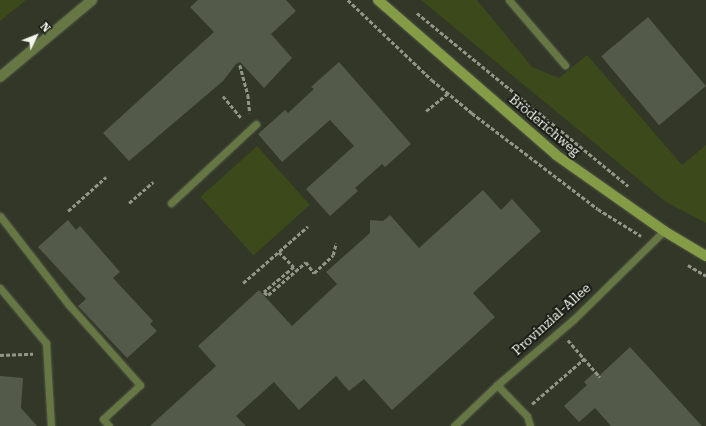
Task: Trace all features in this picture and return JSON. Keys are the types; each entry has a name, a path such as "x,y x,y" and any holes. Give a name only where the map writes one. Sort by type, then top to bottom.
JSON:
{"street":[{"path":"0,77 92,0"},
{"name":"Bröderichweg","path":"379,0 556,155 664,231 706,256"}],"lane":[{"path":"509,0 565,65"},
{"path":"171,203 254,127"},
{"path":"0,216 69,305 140,384 103,419 109,426"},
{"name":"Provinzial-Allee","path":"454,426 497,385 560,330 664,231"},
{"path":"0,288 46,343 51,426"},
{"path":"497,385 523,412 530,426"}],"path":[{"path":"348,0 448,93 598,209 652,242"},
{"path":"412,9 630,188"},
{"path":"240,65 254,127"},
{"path":"426,111 448,93"},
{"path":"223,96 254,127"},
{"path":"68,211 106,177"},
{"path":"129,203 153,182"},
{"path":"243,283 308,226"},
{"path":"279,252 294,267 264,292 268,295 306,262 314,273 333,255 336,243"},
{"path":"683,261 706,276"},
{"path":"560,330 600,377"},
{"path":"0,355 47,354"},
{"path":"523,412 584,358"}],"green space":[{"path":"0,0 26,0 0,21"},
{"path":"421,0 477,0 532,67 559,78 587,55 682,165 706,145 706,223 666,202"},
{"path":"257,146 310,205 253,256 201,197"}],"building":[{"path":"198,0 286,0 296,11 271,34 292,58 264,88 240,62 236,64 223,81 129,161 103,133 214,32 190,7"},
{"path":"648,17 706,86 659,125 601,56"},
{"path":"339,62 411,144 385,167 382,164 355,188 358,191 330,216 306,189 354,146 330,120 282,162 258,134 285,110 288,113 314,89 311,87"},
{"path":"483,190 501,210 512,199 541,231 473,293 495,317 392,410 364,379 349,391 336,376 299,410 274,382 236,416 246,426 150,426 216,366 198,346 259,290 292,326 337,284 326,272 370,233 370,220 383,221 390,215 419,248"},
{"path":"68,220 76,230 80,226 120,272 113,278 153,321 150,324 157,331 127,358 78,306 86,299 38,247"},
{"path":"630,347 702,426 611,426 595,408 579,422 564,406 587,385 584,382 596,371 600,375"},
{"path":"0,376 23,378 21,408 37,426 0,426"}]}
